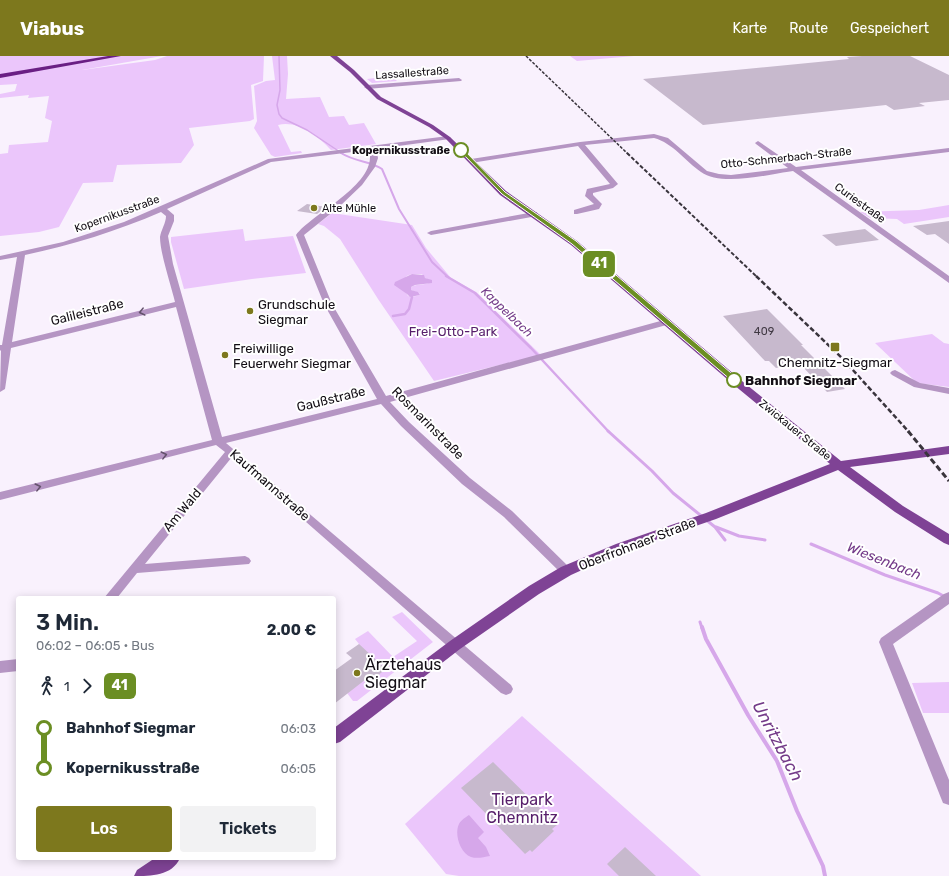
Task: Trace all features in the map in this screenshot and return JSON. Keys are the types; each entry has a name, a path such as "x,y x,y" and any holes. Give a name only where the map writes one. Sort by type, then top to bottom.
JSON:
{"highway":[{"path":"0,75 101,56"},
{"path":"0,75 118,56"}],"main road":[{"name":"Zwickauer Straße","path":"333,56 352,71 384,102 425,122 448,138 503,193 574,242 774,413 838,465 899,509 949,540"},
{"name":"Oberfrohnaer Straße","path":"336,735 455,645 534,590 566,571 621,547 706,518 838,465 949,450"},
{"path":"143,876 169,860"}],"street":[{"name":"Lassallestraße","path":"367,87 459,80"},
{"name":"Otto-Schmerbach-Straße","path":"471,161 580,144 657,137 666,139 705,172 718,176 731,176 794,170 949,150"},
{"name":"Kopernikusstraße","path":"0,258 66,244 105,232 162,210 270,160 448,138"},
{"name":"Curiestraße","path":"758,143 949,280"},
{"path":"577,212 596,207 598,204 589,196 590,191 611,187 614,184 580,144"},
{"name":"Rosmarinstraße","path":"372,147 375,158 364,178 345,198 304,230 300,235 328,304 383,400 405,424 466,481 508,514 566,571"},
{"name":"Kaufmannstraße","path":"162,210 170,215 170,221 164,236 169,264 218,442 231,451 506,689"},
{"path":"431,233 534,214"},
{"path":"0,389 4,347 21,254"},
{"name":"Galileistraße","path":"4,347 180,303"},
{"name":"Gaußstraße","path":"0,496 436,387 667,322"},
{"path":"895,373 917,385 949,391"},
{"name":"Am Wald","path":"112,596 231,451"},
{"path":"134,569 245,561"},
{"path":"945,600 886,642 912,712 949,798"},
{"path":"0,667 16,665"}],"green space":[{"path":"0,56 162,56 82,70 155,60 167,56 264,56 263,81 251,85 254,119 250,121 189,128 194,145 181,163 117,165 113,182 83,183 59,227 39,232 0,236 0,154 8,153 9,145 48,142 52,121 45,118 49,96 28,98 29,95 0,98 0,94 15,91 17,84 0,85"},
{"path":"272,56 287,56 288,74 286,99 320,97 329,117 344,116 349,125 364,123 376,144 331,150 320,139 307,130 285,124 278,125 291,152 301,151 302,153 275,157 271,155 254,128 257,121 254,86 266,81 275,80"},
{"path":"570,56 634,56 577,61"},
{"path":"392,76 397,81 372,83 367,79"},
{"path":"949,205 949,217 904,224 897,219 870,218 860,212 919,210"},
{"name":"Frei-Otto-Park","path":"332,213 412,225 426,248 451,278 476,292 541,355 434,381 378,299 340,239 324,226 318,224","holes":["412,274 422,274 425,278 432,281 411,287 411,290 419,293 420,295 412,297 408,296 402,289 404,279"]},
{"path":"243,229 245,241 293,236 306,273 184,289 171,242 171,237"},
{"path":"932,334 944,343 949,344 949,387 917,383 875,343"},
{"path":"402,612 433,642 357,701 353,701 347,693 359,644 355,639 368,631 393,657 417,641 392,617"},
{"path":"949,682 949,713 923,713 912,683"},
{"name":"Tierpark Chemnitz","path":"522,716 701,876 459,876 446,874 405,824"}],"shaded area":[{"path":"412,274 424,275 425,278 432,280 432,283 415,285 411,287 411,290 418,292 420,295 410,297 394,285 395,282"},
{"path":"469,815 484,832 478,838 486,847 490,856 473,858 467,855 461,847 457,833 459,824"}],"building":[{"path":"910,56 949,75 949,100 919,103 925,106 894,110 886,105 703,125 643,79 849,59 847,57"},
{"path":"307,204 326,207 317,214 297,211"},
{"path":"949,221 949,244 935,234 927,235 913,226"},
{"path":"865,229 879,240 836,246 822,235"},
{"path":"767,309 845,389 827,392 799,363 776,368 769,361 765,361 723,316"},
{"name":"Ärztehaus Siegmar","path":"359,644 386,669 373,679 370,676 336,702 336,670 352,658 346,653"},
{"path":"493,762 557,825 552,829 554,831 532,852 530,850 525,854 461,788"},
{"path":"625,847 656,876 619,876 607,864"}],"waterway":[{"name":"Kappelbach","path":"279,56 280,90 277,105 279,114 282,118 307,130 343,154"},
{"name":"Kappelbach","path":"341,153 346,156 373,164 382,169 399,209 432,262 448,277"},
{"name":"Kappelbach","path":"446,276 475,293 531,348 608,431"},
{"path":"393,316 405,314 409,309 412,297"},
{"name":"Kappelbach","path":"608,431 652,471 673,493 715,527 725,540"},
{"name":"Wiesenbach","path":"716,527 739,536 765,540"},
{"name":"Wiesenbach","path":"811,544 885,575 938,593 949,599"},
{"name":"Unritzbach","path":"700,622 702,628"},
{"name":"Unritzbach","path":"702,627 706,639 748,715 777,761 797,811 823,866 825,876"}],"railway":[{"path":"526,56 628,154"},
{"path":"627,153 757,277"},
{"path":"756,276 842,358 909,432"},
{"path":"908,431 949,481"}],"bus line":[{"name":"41","path":"461,150 503,193 574,242 734,380"}],"place":[{"name":"Kopernikusstraße","path":"461,150"},
{"name":"Alte Mühle","path":"314,208"},
{"name":"Grundschule Siegmar","path":"250,311"},
{"name":"Chemnitz-Siegmar","path":"835,347"},
{"name":"Freiwillige Feuerwehr Siegmar","path":"225,355"},
{"name":"Bahnhof Siegmar","path":"734,380"},
{"name":"Ärztehaus Siegmar","path":"357,673"}]}
